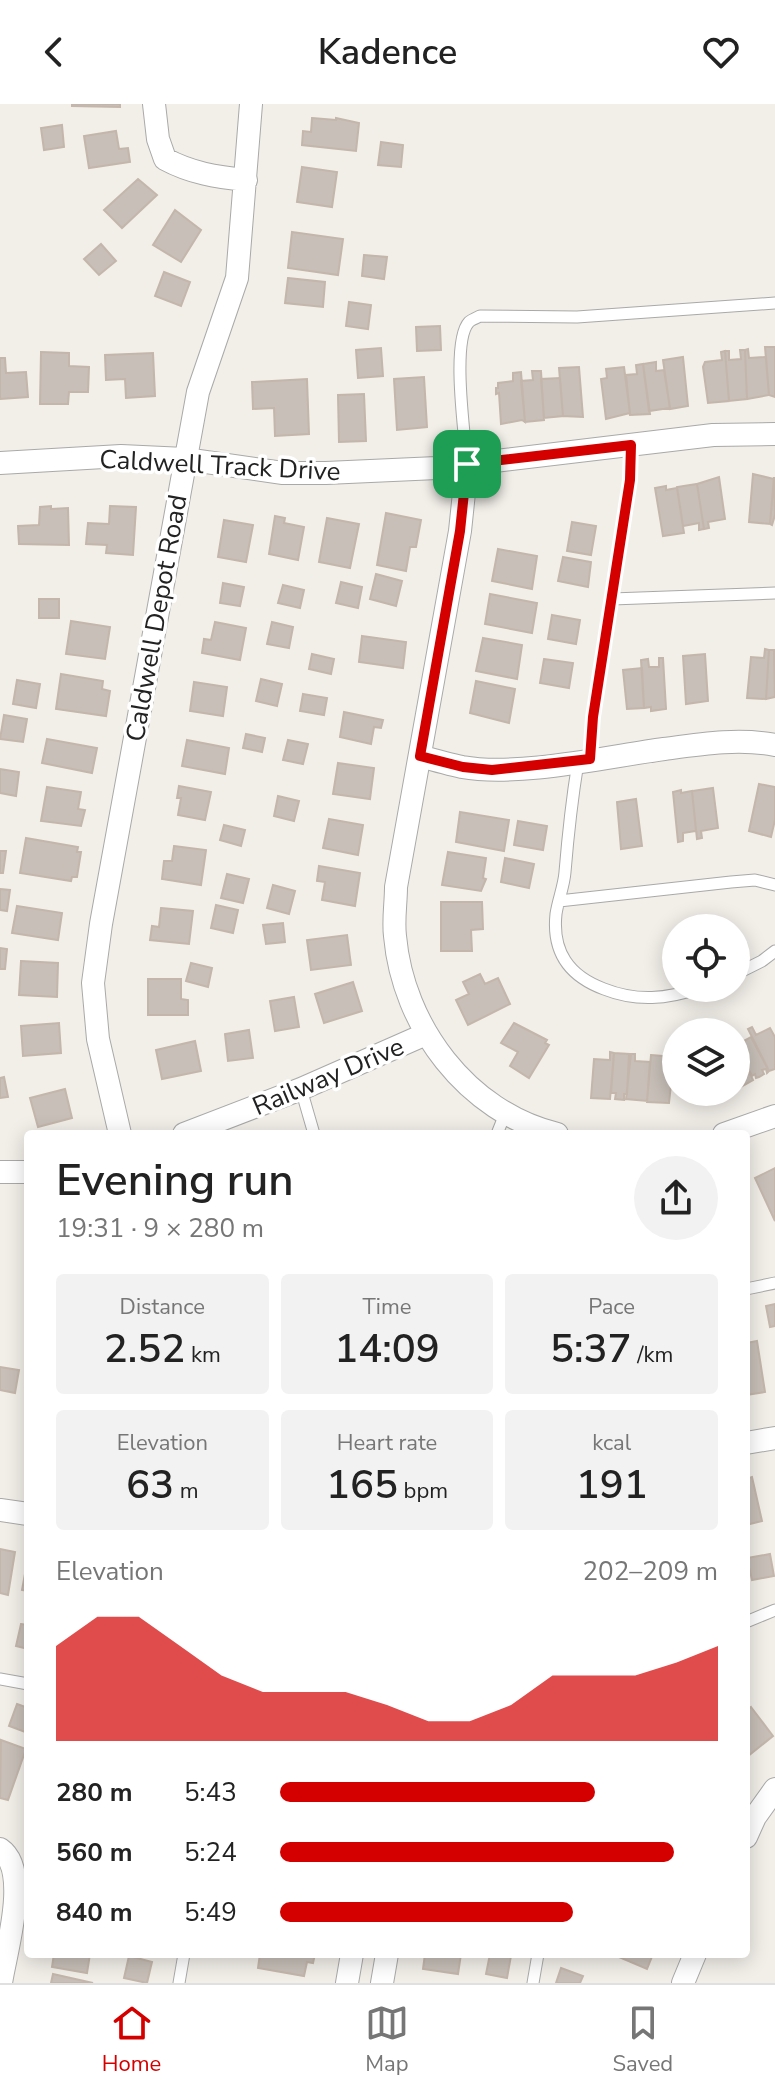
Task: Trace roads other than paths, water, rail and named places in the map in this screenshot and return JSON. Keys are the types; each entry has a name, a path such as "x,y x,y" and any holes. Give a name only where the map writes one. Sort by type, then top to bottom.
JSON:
{"street":[{"path":"154,104 158,139 165,159 209,177 246,180"},
{"name":"Caldwell Depot Road","path":"119,1130 98,1039 93,983 101,924 198,392 237,278 251,104"},
{"name":"Caldwell Track Drive","path":"0,463 121,456 185,459 283,473 437,468 713,435 775,434"},
{"path":"467,464 460,531 396,887 395,935 403,979 418,1022 439,1056 501,1124 535,1130"},
{"path":"420,756 463,767 492,770 711,743 775,745"},
{"name":"Railway Drive","path":"194,1130 301,1089 426,1034"},
{"path":"735,1130 775,1116"},
{"path":"0,1172 24,1172"},
{"path":"750,1442 775,1438"},
{"path":"0,1510 24,1513"},
{"path":"750,1829 775,1789"},
{"path":"0,1849 9,1855 17,1883 1,1983"},
{"path":"347,1983 351,1958"},
{"path":"382,1983 386,1958"},
{"path":"683,1983 693,1958"}],"lane":[{"path":"467,464 459,358 463,334 470,321 480,316 577,317 775,303"},
{"path":"631,445 630,480 612,599 593,717 568,827 565,877 556,917 559,948 569,969 594,985 644,999 662,997"},
{"path":"612,599 775,593"},
{"path":"559,901 755,880 775,885"},
{"path":"750,967 775,951"},
{"path":"301,1089 313,1130"},
{"path":"750,1288 775,1283"},
{"path":"750,1620 775,1610"},
{"path":"0,1679 24,1683"},
{"path":"179,1983 183,1958"},
{"path":"533,1983 537,1958"}]}
